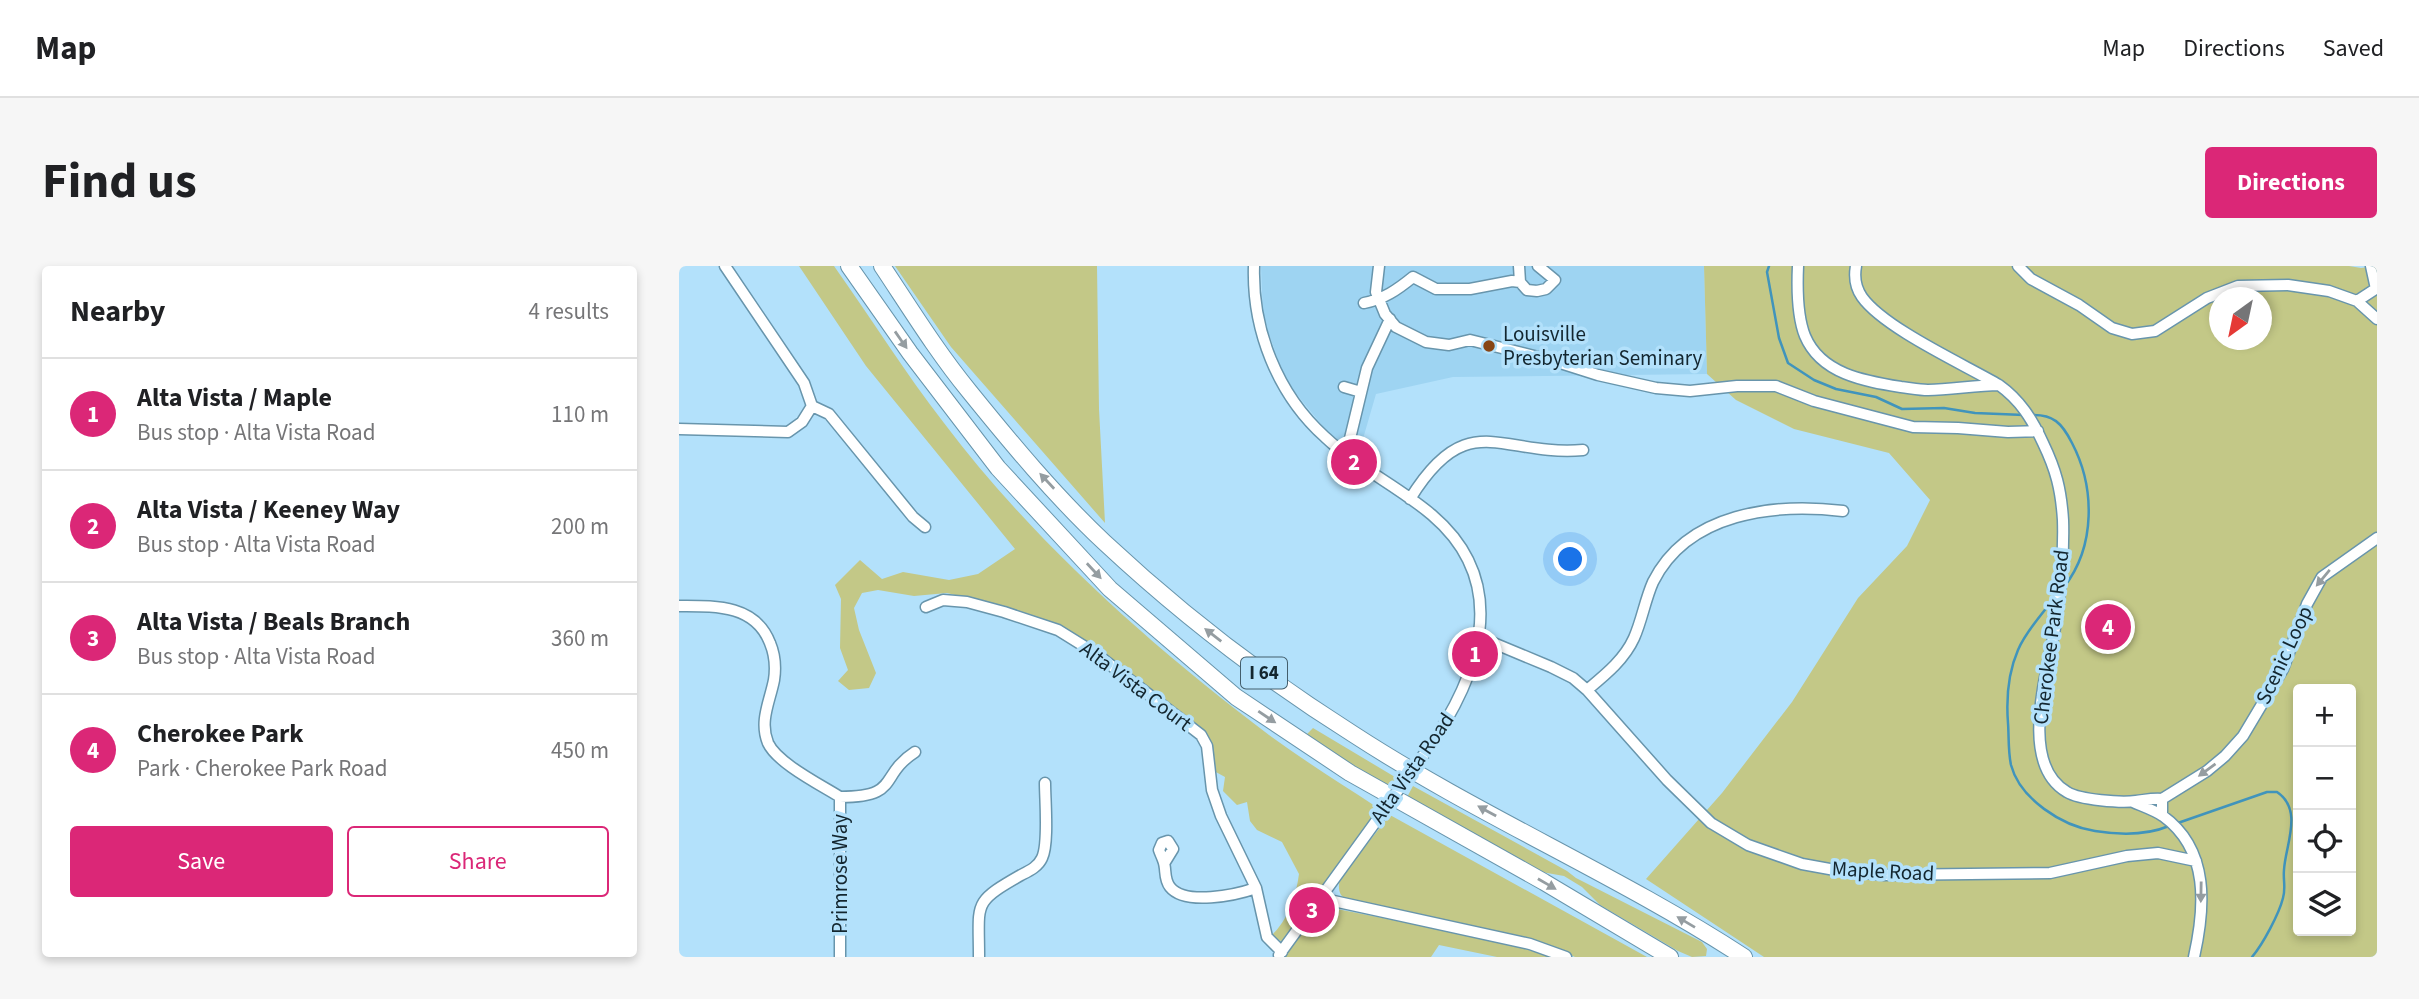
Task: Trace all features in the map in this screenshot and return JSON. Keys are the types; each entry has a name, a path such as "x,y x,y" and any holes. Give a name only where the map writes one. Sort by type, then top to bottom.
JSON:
{"highway":[{"name":"I 64","path":"849,266 910,353 998,468 1111,589 1236,696 1350,773 1565,894 1670,957"},
{"name":"I 64","path":"882,266 967,388 1034,468 1102,540 1180,609 1246,661 1353,735 1440,786 1628,887 1744,957"}],"street":[{"path":"725,266 804,383 812,406 829,414 913,517 925,527"},
{"name":"Alta Vista Road","path":"1254,266 1258,317 1271,361 1294,402 1324,437 1446,528 1469,565 1479,596 1481,623 1475,654 1461,693 1442,730 1279,954"},
{"path":"1379,266 1375,292 1389,319 1396,327 1426,342 1449,345 1470,340 1656,388 1690,391 1737,386 1776,386 1814,401 1913,428 1949,427 2008,432 2037,429"},
{"path":"1519,266 1520,282 1527,290 1537,291 1546,289 1555,280 1538,266"},
{"path":"1798,266 1799,304 1805,335 1811,348 1827,364 1858,378 1880,384 1927,390 1999,385"},
{"name":"Cherokee Park Road","path":"1856,266 1855,281 1858,290 1878,312 1908,333 1999,385 2021,404 2037,429 2059,481 2063,521 2057,613 2041,697 2042,755 2048,772 2073,795 2133,802 2162,799"},
{"path":"2018,266 2031,279 2079,305 2112,328 2132,334 2155,331 2207,298 2238,286 2309,286 2357,302 2377,318"},
{"path":"2357,302 2377,288 2371,266"},
{"path":"1364,303 1378,300 1398,290 1412,271 1436,289 1470,289 1520,282"},
{"path":"1346,455 1367,368 1389,319"},
{"path":"1344,387 1361,393"},
{"path":"679,429 788,432 802,422 812,406"},
{"path":"1410,499 1435,463 1469,443 1493,441 1560,451 1583,450"},
{"path":"1587,690 1608,673 1628,649 1655,579 1677,550 1697,534 1719,523 1766,510 1843,511"},
{"name":"Scenic Loop","path":"2162,799 2207,771 2243,736 2283,668 2307,604 2322,577 2377,538"},
{"name":"Alta Vista Court","path":"926,607 943,600 967,602 1058,630 1095,653 1192,727 1206,741 1212,790 1220,816 1256,888 1263,928 1279,954"},
{"name":"Primrose Way","path":"679,606 736,610 750,616 768,637 775,660 774,682 765,717 767,740 780,758 840,797 840,957"},
{"name":"Maple Road","path":"1479,637 1573,678 1587,690 1667,780 1711,823 1748,845 1802,864 1884,875 2050,873 2141,853 2169,854 2196,861"},
{"path":"840,797 863,797 880,790 890,781 905,758 915,752"},
{"path":"979,957 979,914 982,902 988,895 1038,865 1044,854 1045,783"},
{"path":"2162,799 2162,815 2179,832 2196,861 2201,881 2200,929 2194,957"},
{"name":"Cherokee Park Road","path":"2133,802 2162,815"},
{"path":"1164,862 1169,885 1176,892 1187,896 1232,895 1256,888"},
{"path":"1319,898 1517,941 1566,957"}],"shaded area":[{"name":"Louisville Presbyterian Seminary","path":"1261,266 1704,266 1707,374 1453,377 1376,394 1358,456 1325,429 1285,380 1263,317"}],"green space":[{"path":"799,266 834,266 916,385 979,467 1055,550 1096,590 1225,701 1282,744 1375,806 1376,812 1283,942 1271,936 1290,908 1299,874 1282,842 1257,830 1250,821 1247,802 1237,805 1223,791 1225,777 1214,771 1214,751 1208,736 1112,660 1065,628 1019,611 947,593 914,596 878,590 862,593 854,608 859,630 876,673 869,688 849,690 838,681 848,670 840,648 841,599 835,585 860,560 882,579 903,572 949,580 978,574 1015,549 866,366"},
{"path":"895,266 1097,266 1099,409 1105,523 951,347"},
{"path":"1704,266 2377,266 2377,957 1764,957 1646,879 1722,793 1792,702 1858,598 1907,546 1930,500 1889,453 1794,429 1736,400 1707,374"},
{"path":"1313,728 1395,777 1393,788 1389,791 1304,737"},
{"path":"1413,786 1576,878 1702,942 1707,949 1706,956 1692,957 1678,951 1600,905 1582,887 1564,876 1536,871 1405,801"},
{"path":"1390,815 1647,957 1575,957 1546,944 1497,931 1347,900 1339,891 1340,878"},
{"path":"1337,909 1489,939 1554,957 1497,957 1439,945 1431,957 1283,957 1311,918 1322,910"}],"waterway":[{"path":"1769,266 1767,272 1779,338 1788,363 1814,380 1836,389 1876,397 1902,409 1944,408 1975,413 2024,415"},
{"path":"2031,415 2051,418 2060,425 2072,443 2085,478 2089,516 2087,535 2082,553 2064,587"},
{"path":"2055,597 2021,643 2010,676 2007,704 2009,749 2016,777 2023,789 2044,809 2082,828 2132,834 2169,826"},
{"path":"2175,824 2267,792 2277,792 2290,808 2291,829 2284,870 2284,894 2270,929 2252,957"}],"place":[{"name":"Louisville Presbyterian Seminary","path":"1489,346"},
{"name":"Alta Vista / Keeney Way","path":"1354,462"},
{"name":"Cherokee Park","path":"2108,627"},
{"name":"Alta Vista / Maple","path":"1475,654"},
{"name":"Alta Vista / Beals Branch","path":"1312,910"}]}
